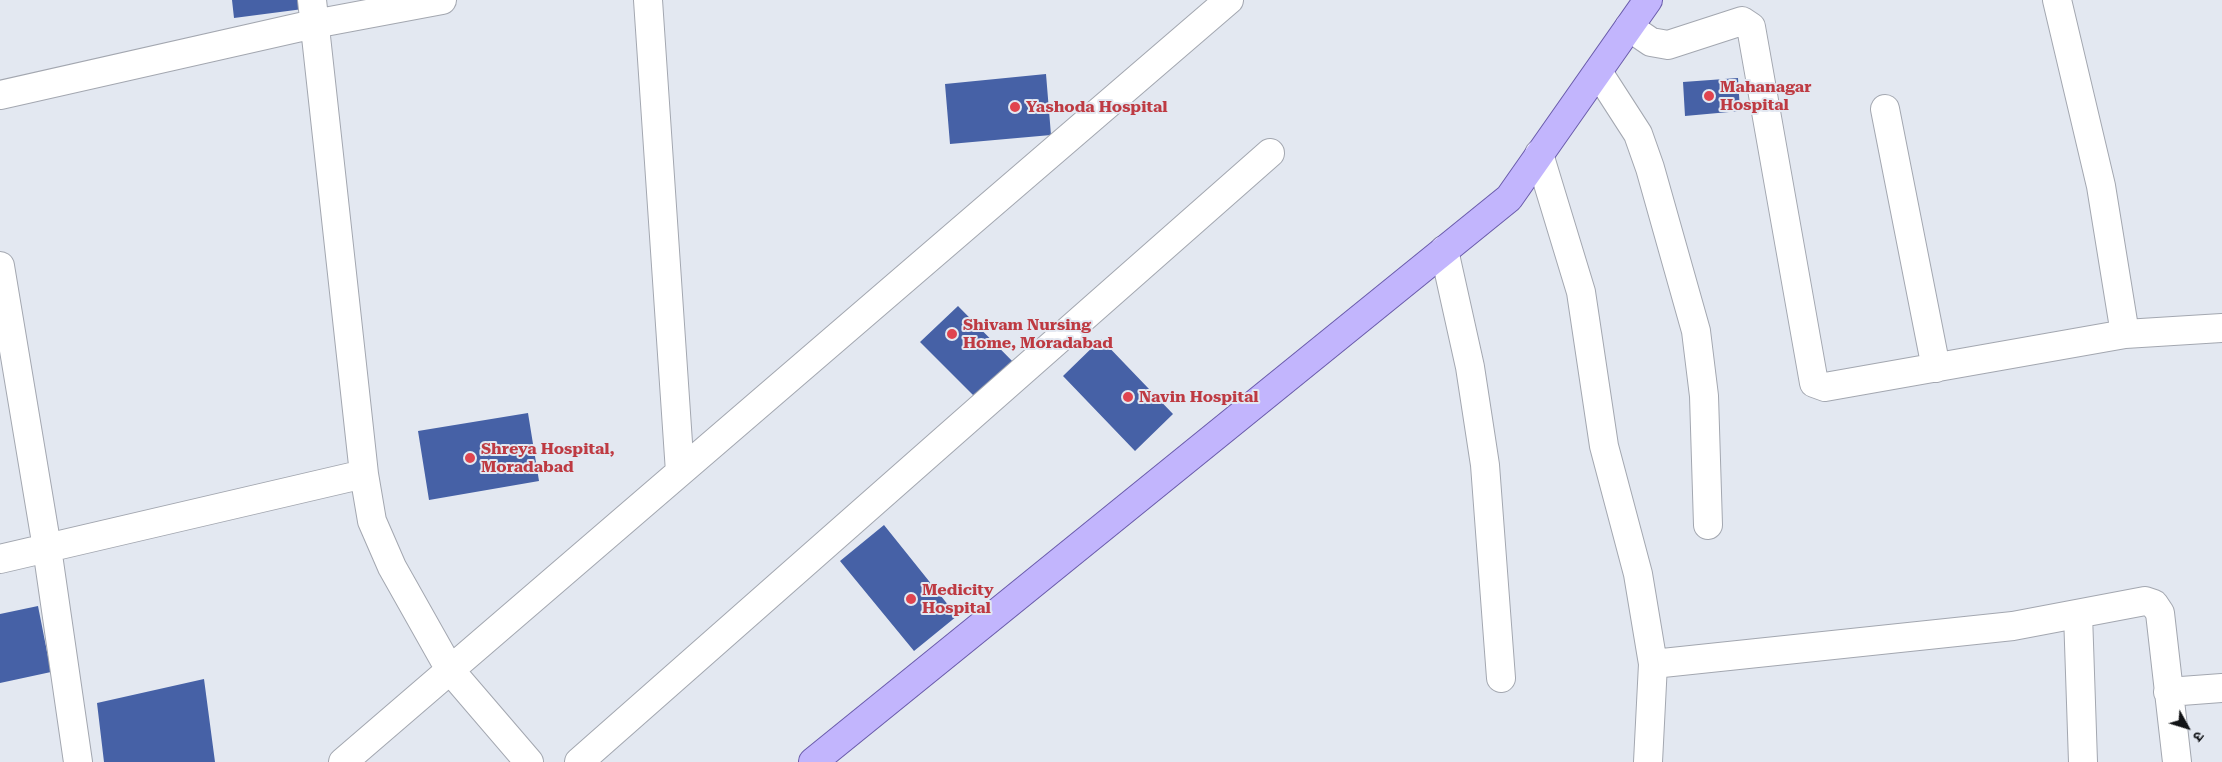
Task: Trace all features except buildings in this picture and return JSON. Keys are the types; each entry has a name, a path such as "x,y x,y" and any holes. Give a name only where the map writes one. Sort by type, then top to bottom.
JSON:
{"main road":[{"path":"813,762 1509,198 1648,0"}],"street":[{"path":"0,95 313,12 442,0"},
{"path":"648,0 680,472"},
{"path":"343,762 1229,0"},
{"path":"2057,0 2101,186 2125,334"},
{"path":"313,12 364,474 372,521 392,567 450,670 529,762"},
{"path":"1629,27 1651,42 1668,45 1742,21 1751,27 1814,383 1826,387 2125,334 2222,328"},
{"path":"1598,72 1638,134 1650,168 1696,330 1704,396 1708,526"},
{"path":"1886,109 1936,368"},
{"path":"579,762 1270,153"},
{"path":"1539,154 1581,292 1604,446 1638,574 1653,664 1648,762"},
{"path":"1444,250 1470,367 1485,466 1502,678"},
{"path":"0,266 47,548 78,762"},
{"path":"0,559 364,474"},
{"path":"1653,664 2014,626 2145,601 2154,604 2160,613 2177,762"},
{"path":"2078,614 2083,762"},
{"path":"2168,692 2222,688"}],"place":[{"name":"Mahanagar Hospital","path":"1709,96"},
{"name":"Yashoda Hospital","path":"1015,107"},
{"name":"Shivam Nursing Home, Moradabad","path":"952,334"},
{"name":"Navin Hospital","path":"1128,397"},
{"name":"Shreya Hospital, Moradabad","path":"470,458"},
{"name":"Medicity Hospital","path":"911,599"}]}
